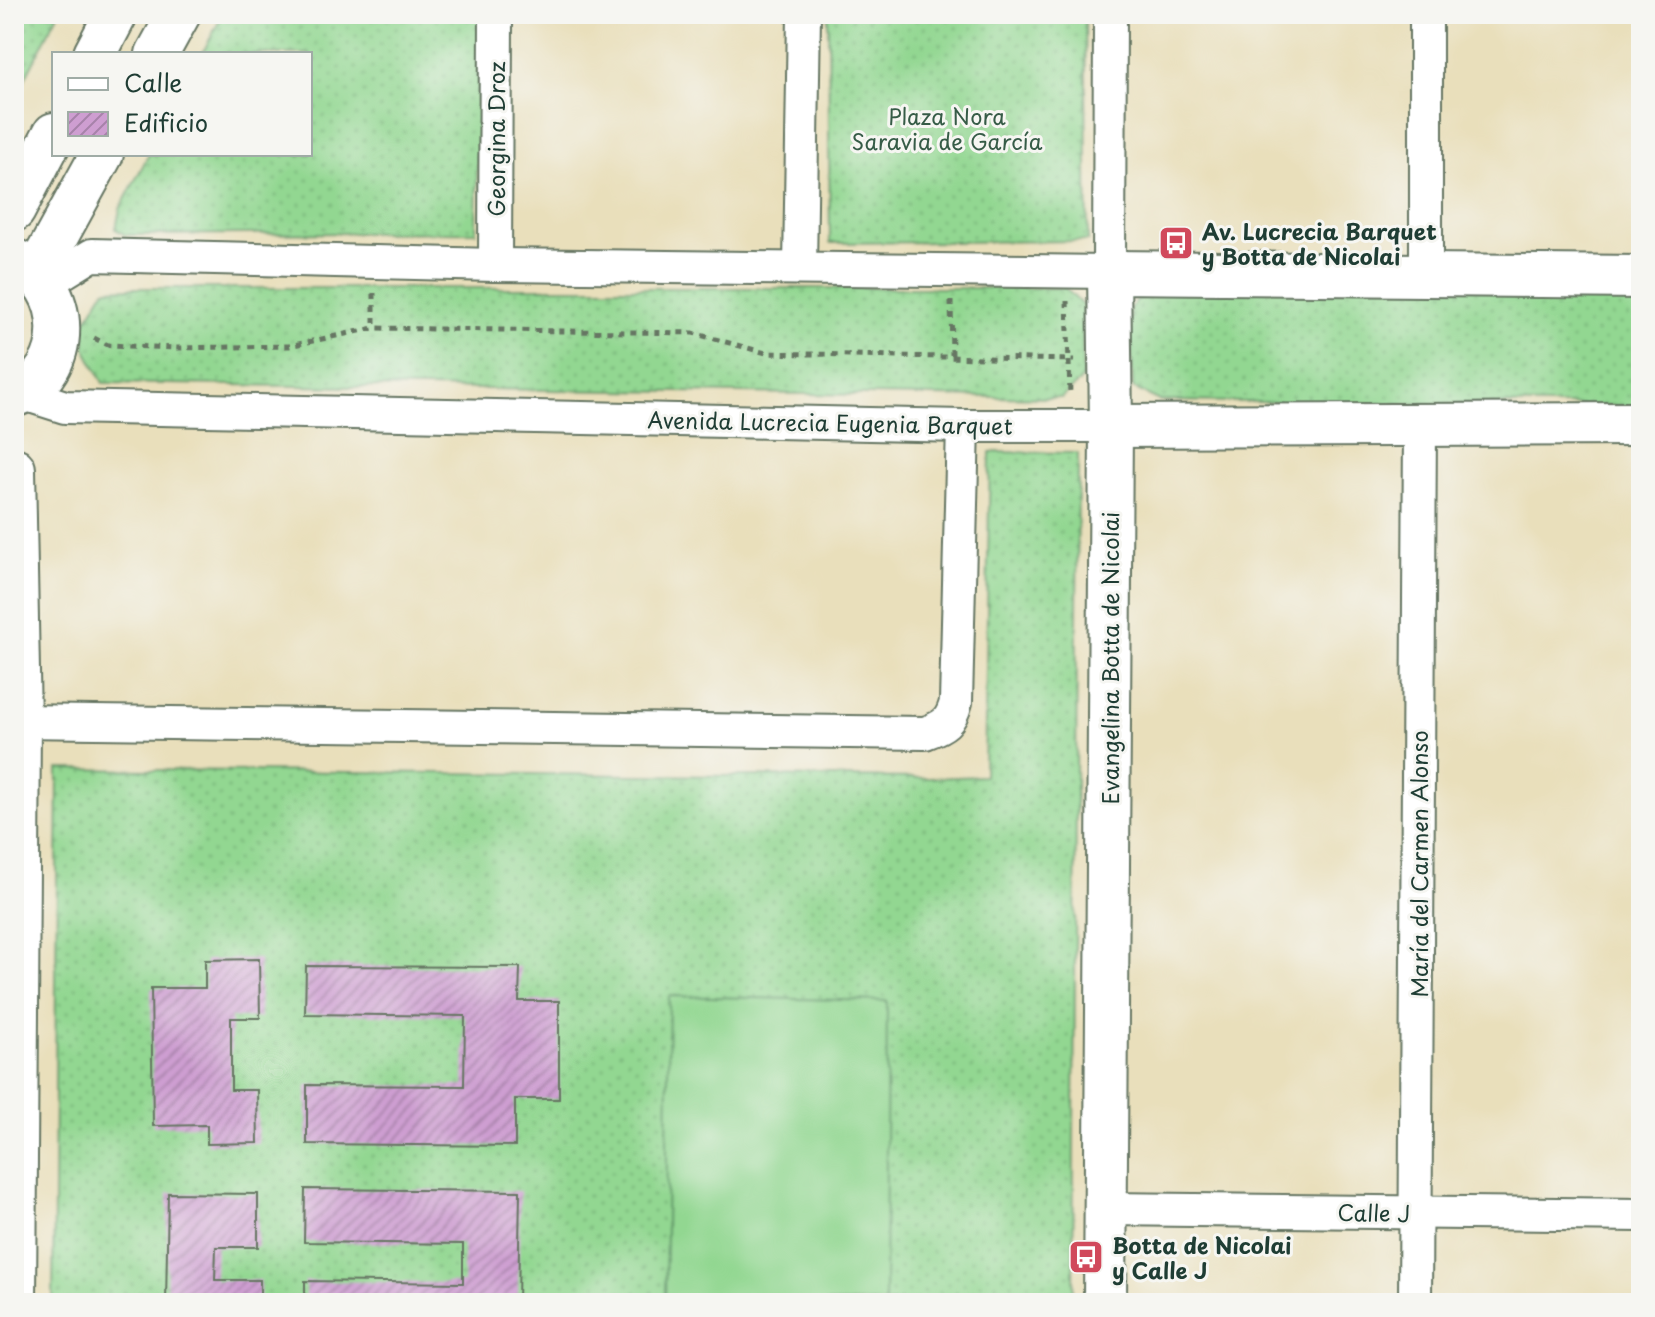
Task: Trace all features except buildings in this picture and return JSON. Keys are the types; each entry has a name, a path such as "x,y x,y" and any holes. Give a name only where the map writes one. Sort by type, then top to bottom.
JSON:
{"street":[{"path":"96,52 116,14"},
{"path":"158,52 179,14"},
{"name":"Georgina Droz","path":"495,265 496,14"},
{"path":"800,268 804,14"},
{"name":"Evangelina Botta de Nicolai","path":"1105,1303 1106,1209 1089,360 1109,272 1110,14"},
{"path":"1426,14 1426,275"},
{"path":"14,210 52,138"},
{"path":"32,273 101,156"},
{"path":"32,273 92,255 495,265 1641,277"},
{"path":"18,394 45,372 58,344 59,313 32,273"},
{"name":"Avenida Lucrecia Eugenia Barquet","path":"18,394 65,407 963,426 1641,424"},
{"name":"María del Carmen Alonso","path":"1415,1303 1420,424"},
{"path":"19,721 925,733 944,726 952,717 956,702 963,426"},
{"path":"14,469 19,721 15,1303"},
{"name":"Calle J","path":"1106,1209 1641,1215"}],"path":[{"path":"951,270 952,356"},
{"path":"1066,272 1089,360 1090,426"},
{"path":"88,336 108,345 177,348 289,346 374,328 693,333 766,353 1089,360"}],"green space":[{"path":"14,14 58,14 14,100"},
{"path":"223,14 480,14 476,232 125,235 116,229 120,209 148,156 312,156 312,52 203,52"},
{"name":"Plaza Nora Saravia de García","path":"828,14 1085,14 1088,241 830,243"},
{"path":"1154,285 1641,287 1641,406 1160,401 1133,388 1130,308"},
{"path":"1065,288 1083,306 1082,379 1061,398 103,383 85,348 85,322 105,289"},
{"path":"990,452 1078,453 1073,1303 53,1303 58,769 928,778 984,776"},
{"path":"669,996 887,1001 885,1303 665,1303"}],"place":[{"name":"Av. Lucrecia Barquet y Botta de Nicolai","path":"1176,243"},
{"name":"Botta de Nicolai y Calle J","path":"1086,1257"}]}
